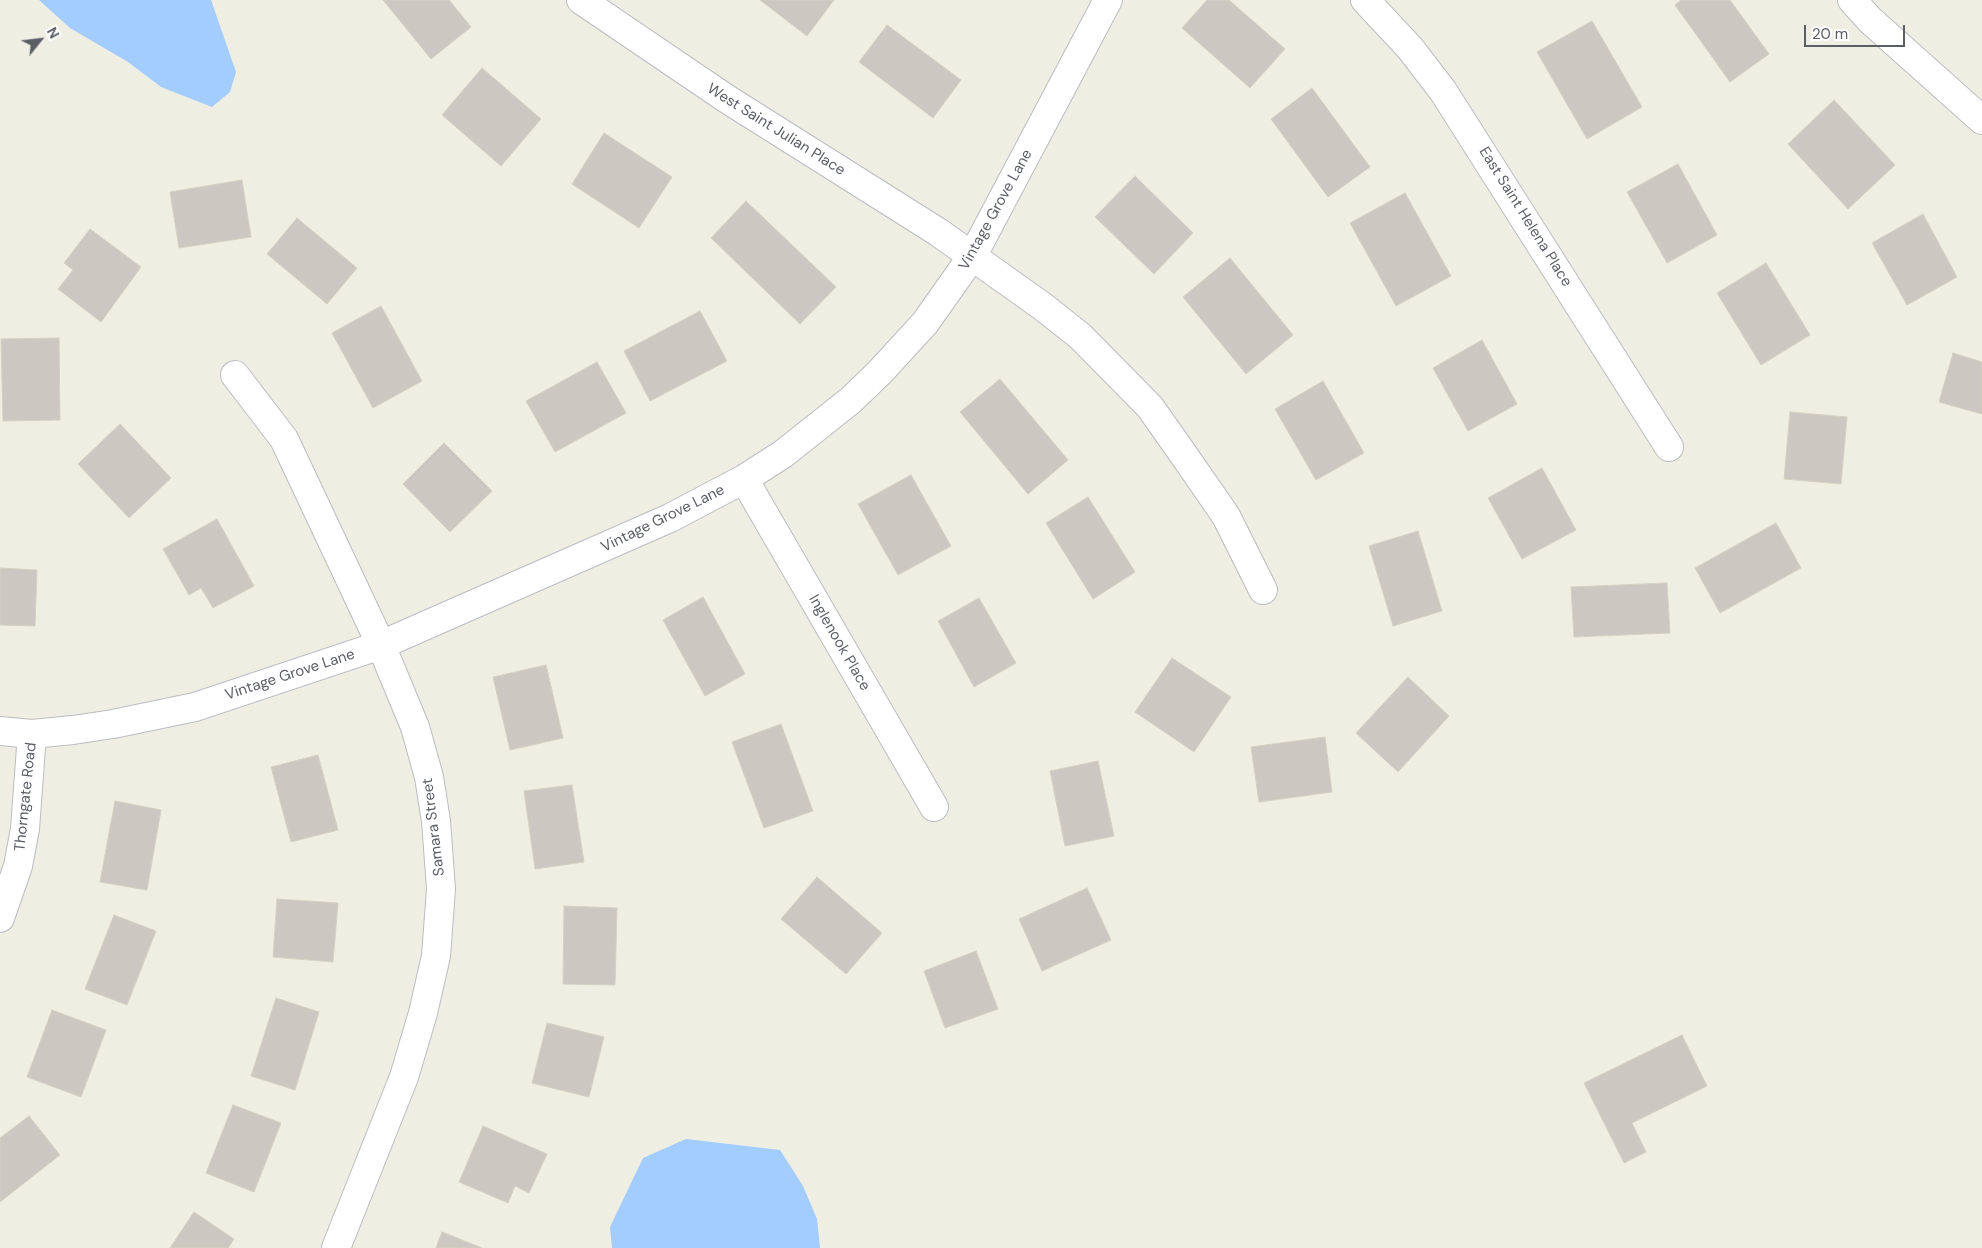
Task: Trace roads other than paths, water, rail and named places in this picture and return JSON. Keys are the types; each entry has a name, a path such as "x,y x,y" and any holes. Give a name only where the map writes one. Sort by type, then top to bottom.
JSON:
{"street":[{"name":"West Saint Julian Place","path":"581,0 727,99 973,256 1080,336 1150,407 1226,516 1263,590"},
{"name":"Vintage Grove Lane","path":"0,731 32,734 113,724 195,707 381,645 670,518 744,479 783,454 851,400 925,324 973,256 1108,0"},
{"name":"East Saint Helena Place","path":"1365,0 1410,48 1443,91 1481,147 1668,447"},
{"path":"1852,0 1870,20 1982,120"},
{"name":"Samara Street","path":"235,375 284,439 381,645 415,727 429,777 436,821 440,889 437,946 423,1013 404,1077 336,1248"},
{"name":"Inglenook Place","path":"744,479 934,807"},
{"name":"Thorngate Road","path":"0,918 18,866 23,838 29,795 32,734"}],"water":[{"path":"39,0 211,0 236,72 230,92 212,107 161,87 128,62 70,28"},
{"path":"686,1139 780,1150 803,1186 817,1219 820,1248 612,1248 610,1227 643,1158"}]}
